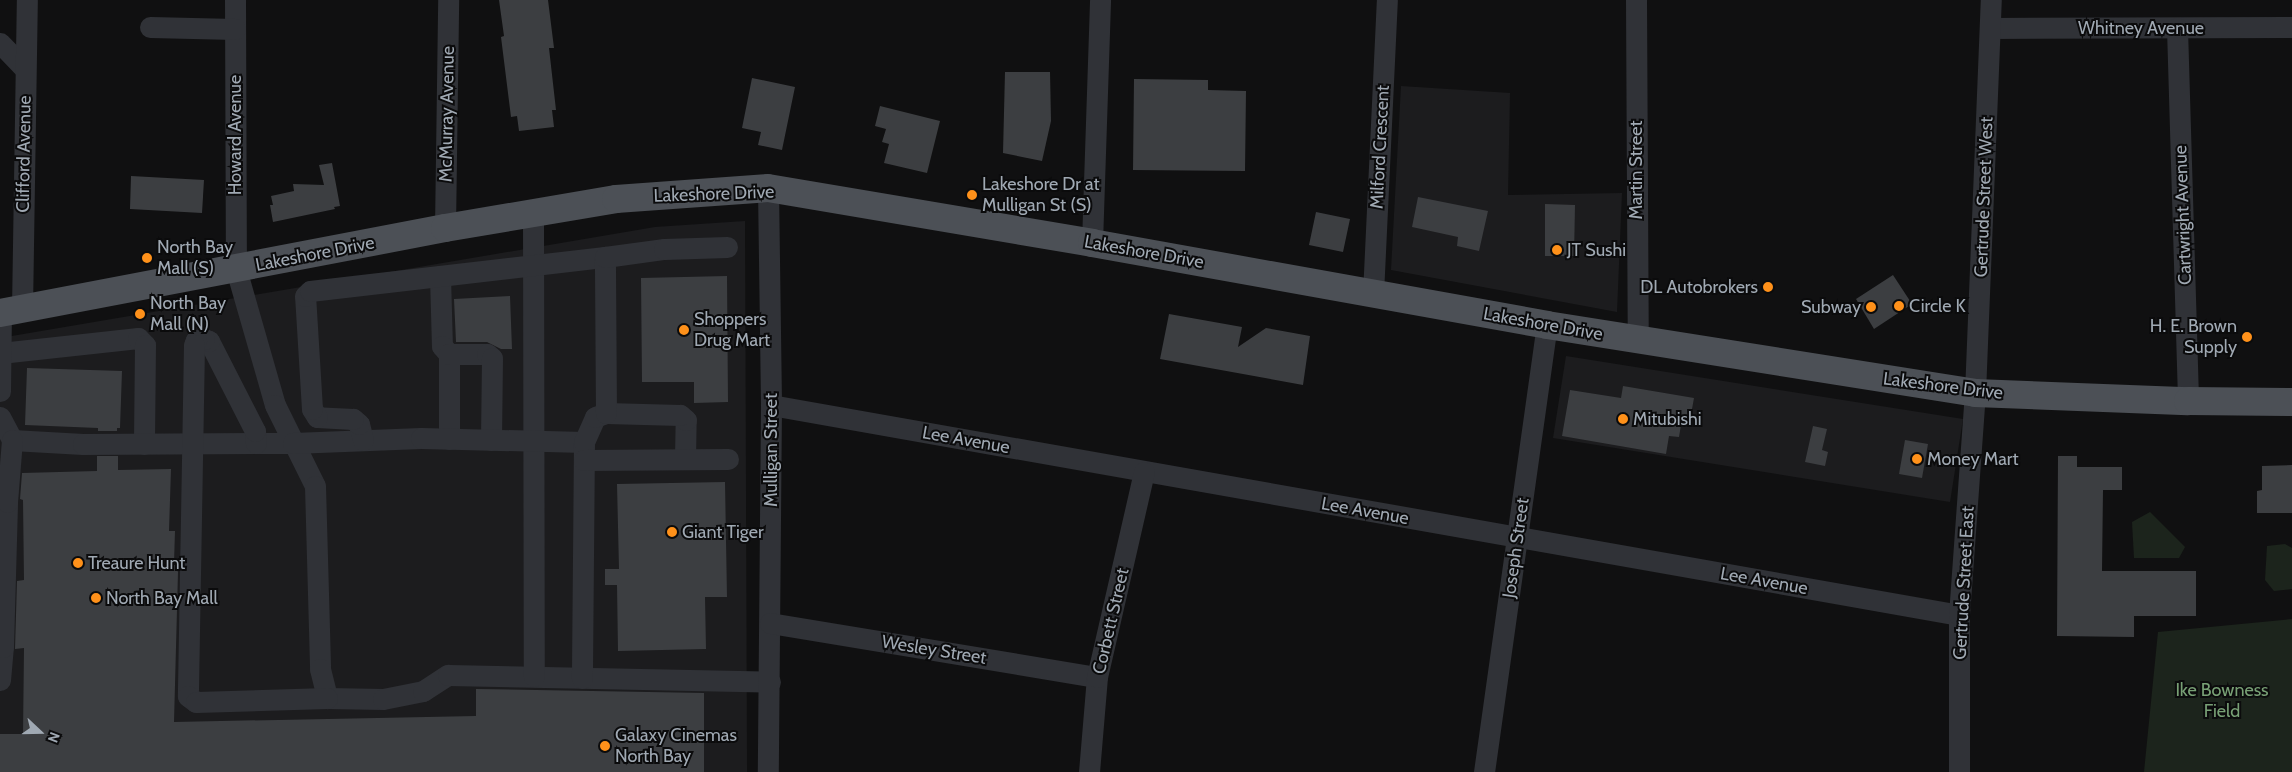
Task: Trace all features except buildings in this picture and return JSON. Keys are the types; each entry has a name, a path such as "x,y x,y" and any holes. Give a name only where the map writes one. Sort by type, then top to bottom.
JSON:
{"main road":[{"name":"Lakeshore Drive","path":"8,311 445,228 616,199 768,188 1092,243 1638,340 1975,393 2188,401 2292,402"}],"street":[{"name":"Clifford Avenue","path":"0,391 0,353 8,311 25,69 27,0"},
{"name":"Howard Avenue","path":"235,0 236,269 275,405 315,486 320,670 327,698"},
{"name":"McMurray Avenue","path":"445,228 448,0"},
{"path":"1092,243 1100,0"},
{"name":"Milford Crescent","path":"1372,294 1387,0"},
{"name":"Martin Street","path":"1636,0 1638,340"},
{"name":"Gertrude Street West","path":"1975,393 1991,28 1990,0"},
{"path":"150,27 235,29"},
{"name":"Whitney Avenue","path":"1991,28 2292,27"},
{"name":"Cartwright Avenue","path":"2177,28 2188,401"},
{"path":"0,43 25,69"},
{"name":"Mulligan Street","path":"768,188 771,405 768,772"},
{"path":"533,213 534,676"},
{"path":"363,440 360,424 353,419 317,417 312,410 305,296 310,291 664,249 727,247"},
{"path":"606,257 606,413"},
{"path":"440,276 442,346 449,354 449,439"},
{"name":"Joseph Street","path":"1484,772 1547,324"},
{"path":"0,353 138,338 145,344 144,444"},
{"path":"256,443 255,431 209,341 204,339 196,340 194,345 188,696 196,702 327,698 383,699 423,691 448,675 770,682"},
{"path":"449,354 487,354 492,358 491,440"},
{"name":"Gertrude Street East","path":"1959,772 1959,615 1975,393"},
{"name":"Lee Avenue","path":"771,405 1959,615"},
{"path":"582,678 584,451 595,417 606,413 680,415 686,420 685,459"},
{"path":"0,417 12,440 7,502 0,680"},
{"path":"12,440 144,444 491,440 533,442 584,451 685,459 728,459"},
{"name":"Corbett Street","path":"1089,772 1097,677 1144,472"},
{"name":"Wesley Street","path":"770,623 1097,677"}],"shaded area":[{"path":"1401,86 1510,93 1508,195 1622,193 1617,312 1391,270"},
{"path":"745,221 747,772 0,772 0,338 655,227"},
{"path":"1566,356 1963,419 1950,502 1553,438"}],"green space":[{"path":"2150,512 2185,547 2179,558 2134,558 2132,522"},
{"path":"2285,544 2292,548 2292,589 2274,591 2265,580 2267,546"},
{"name":"Ike Bowness Field","path":"2292,619 2292,772 2144,772 2158,632"}],"place":[{"name":"Lakeshore Dr at Mulligan St (S)","path":"972,195"},
{"name":"JT Sushi","path":"1557,250"},
{"name":"North Bay Mall (S)","path":"147,258"},
{"name":"DL Autobrokers","path":"1768,287"},
{"name":"Circle K","path":"1899,306"},
{"name":"Subway","path":"1871,307"},
{"name":"North Bay Mall (N)","path":"140,314"},
{"name":"Shoppers Drug Mart","path":"684,330"},
{"name":"H. E. Brown Supply","path":"2247,337"},
{"name":"Mitubishi","path":"1623,419"},
{"name":"Money Mart","path":"1917,459"},
{"name":"Giant Tiger","path":"672,532"},
{"name":"Treaure Hunt","path":"78,563"},
{"name":"North Bay Mall","path":"96,598"},
{"name":"Galaxy Cinemas North Bay","path":"605,746"}]}
